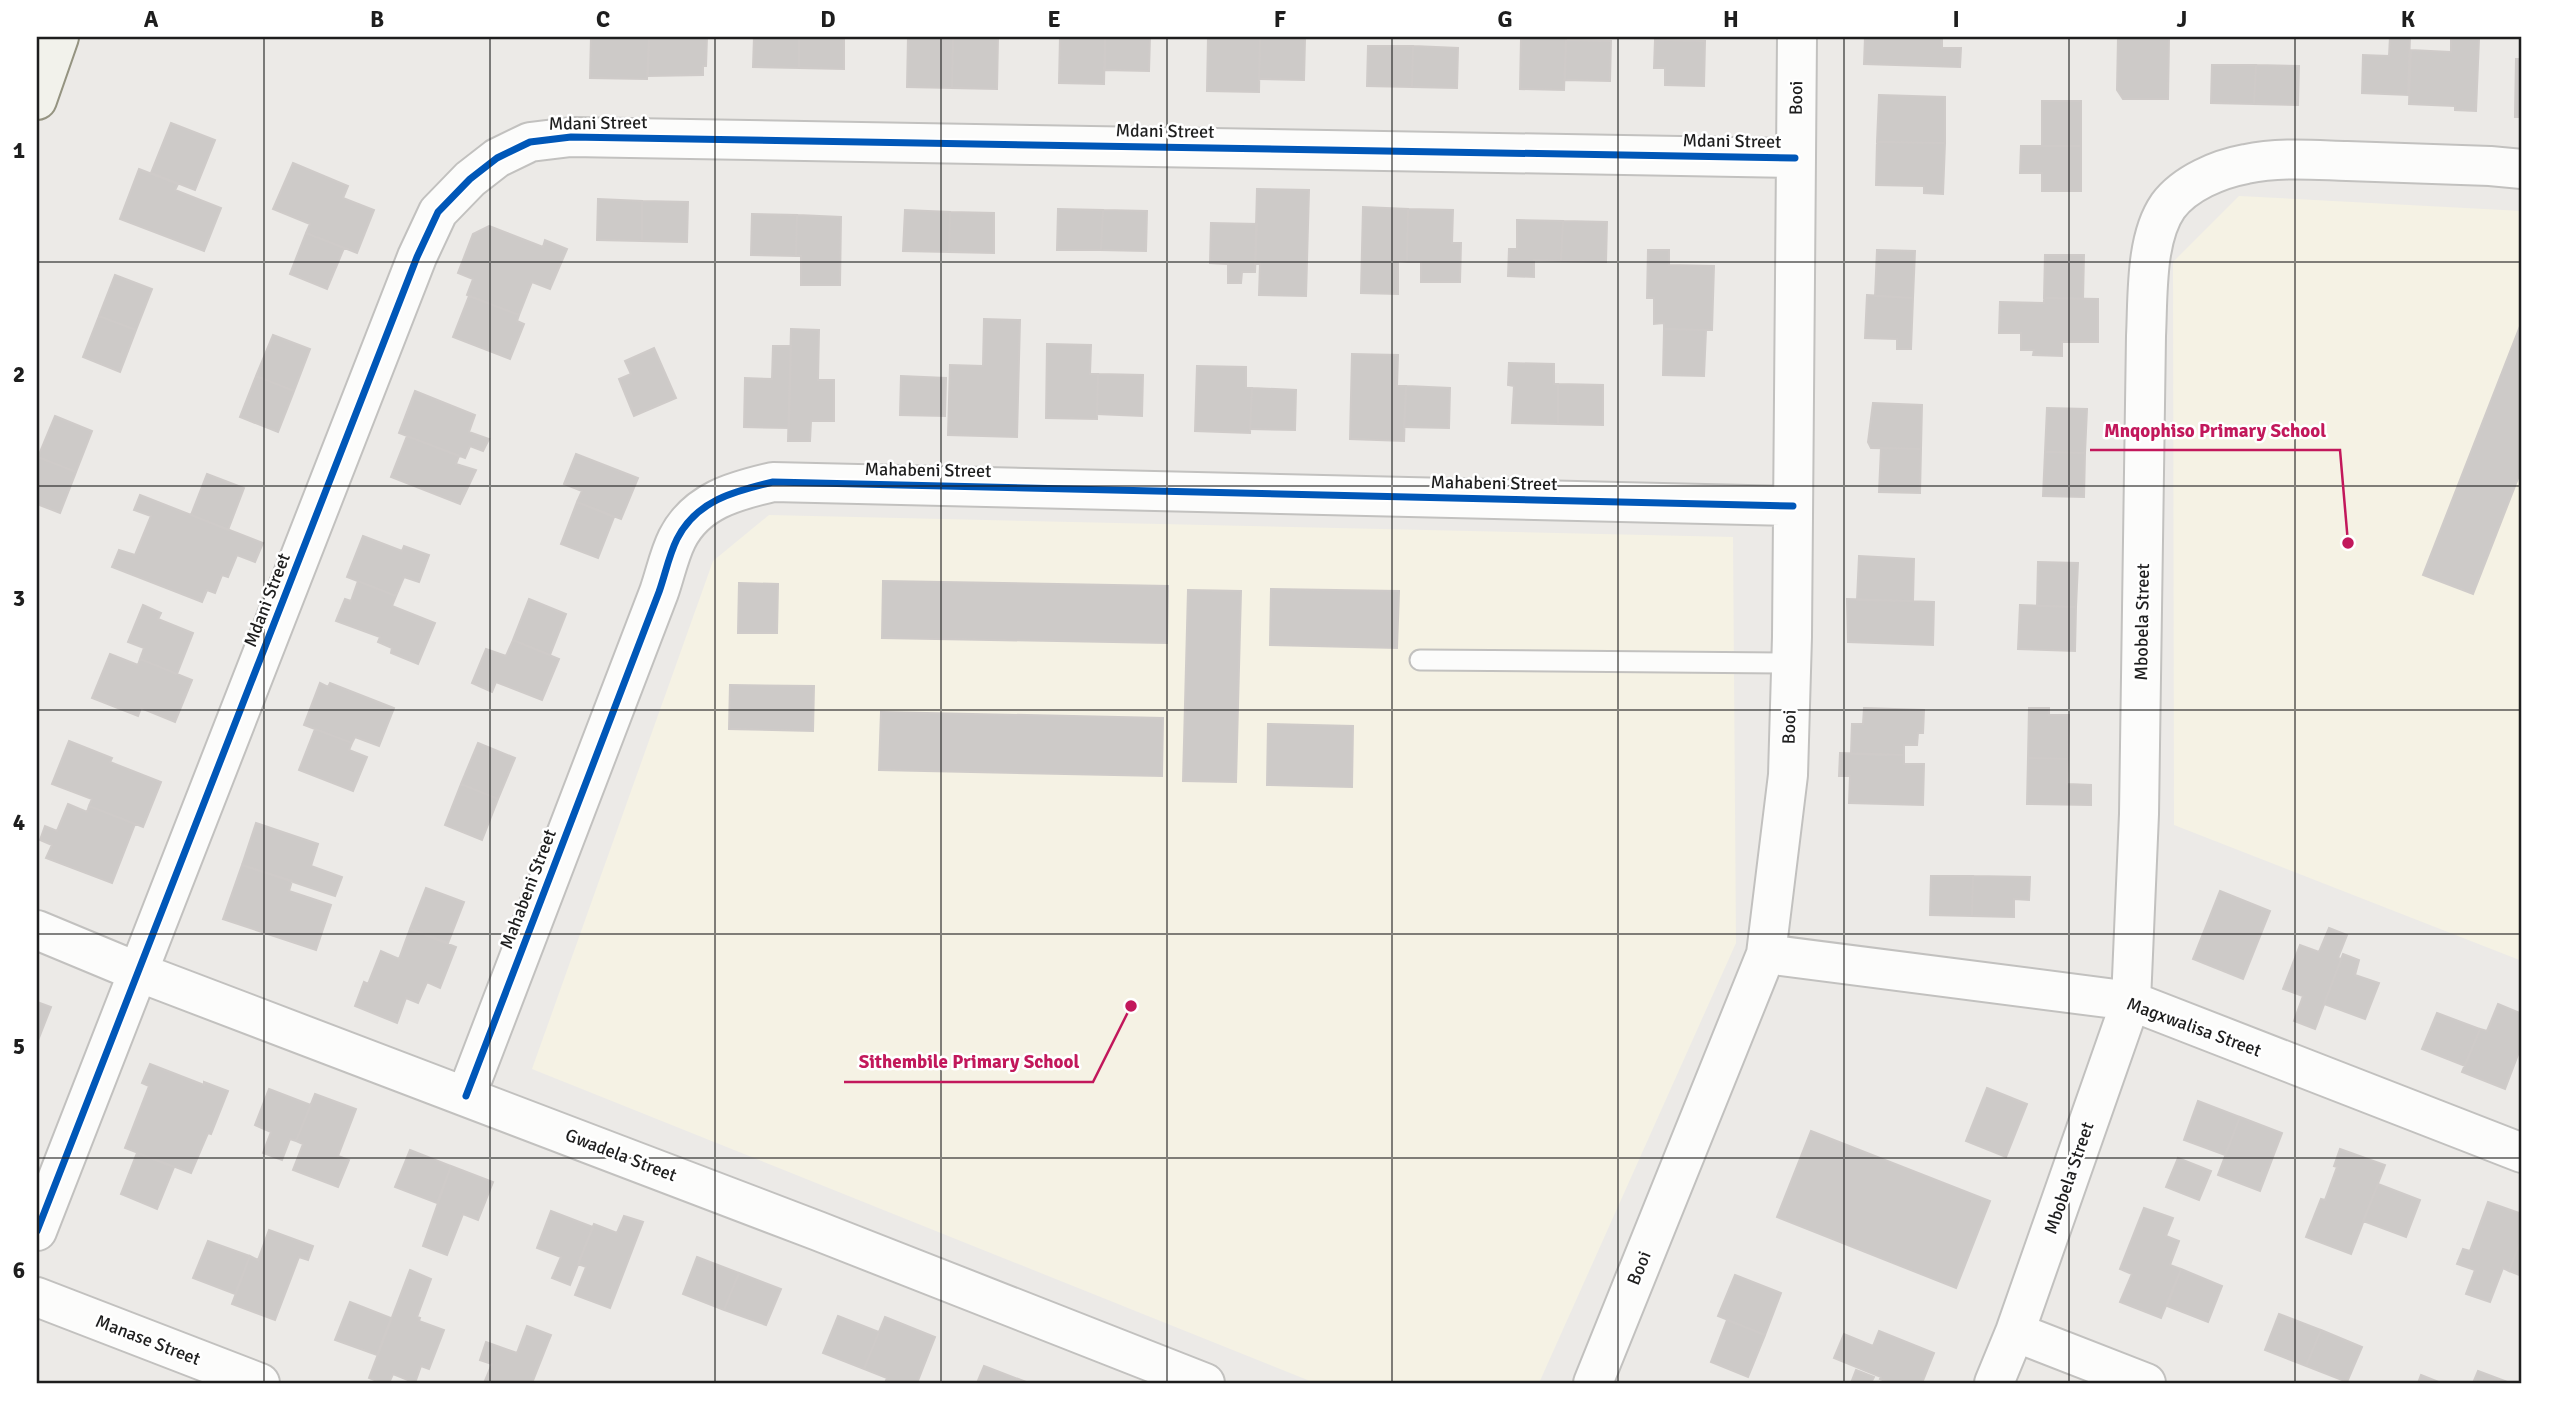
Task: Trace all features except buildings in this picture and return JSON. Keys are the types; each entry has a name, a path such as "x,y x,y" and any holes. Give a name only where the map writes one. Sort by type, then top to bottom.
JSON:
{"main road":[{"path":"37,100 59,37"}],"street":[{"name":"Booi","path":"1593,1383 1766,954 1788,775 1797,37"},
{"name":"Mdani Street","path":"37,1231 417,257 438,212 470,179 497,158 530,142 571,137 1795,158"},
{"name":"Mbobela Street","path":"1994,1383 2015,1332 2132,1001 2139,814 2147,323 2149,271 2156,232 2169,205 2193,185 2209,176 2247,163 2289,160 2522,169"},
{"name":"Mahabeni Street","path":"466,1096 659,592 677,538 699,509 723,495 773,482 1793,506"},
{"name":"Gwadela Street","path":"37,930 138,972 805,1226 1205,1383"},
{"name":"Magxwalisa Street","path":"1766,954 2132,1001 2522,1153"},
{"name":"Manase Street","path":"37,1297 260,1383"},
{"path":"2015,1332 2146,1383"}],"lane":[{"path":"1420,660 1791,663"}],"shaded area":[{"path":"2239,196 2522,211 2522,961 2174,825 2173,262"},
{"path":"769,515 1733,537 1736,943 1539,1383 1315,1383 532,1069 713,561"}],"cycle path":[{"path":"37,1231 417,257 438,212 470,179 497,158 530,142 571,137 1795,158"},
{"path":"466,1096 659,592 674,545 695,515 730,494 773,482 1793,506"}],"place":[{"name":"Mnqophiso Primary School","path":"2348,543"},
{"name":"Sithembile Primary School","path":"1131,1006"}]}
